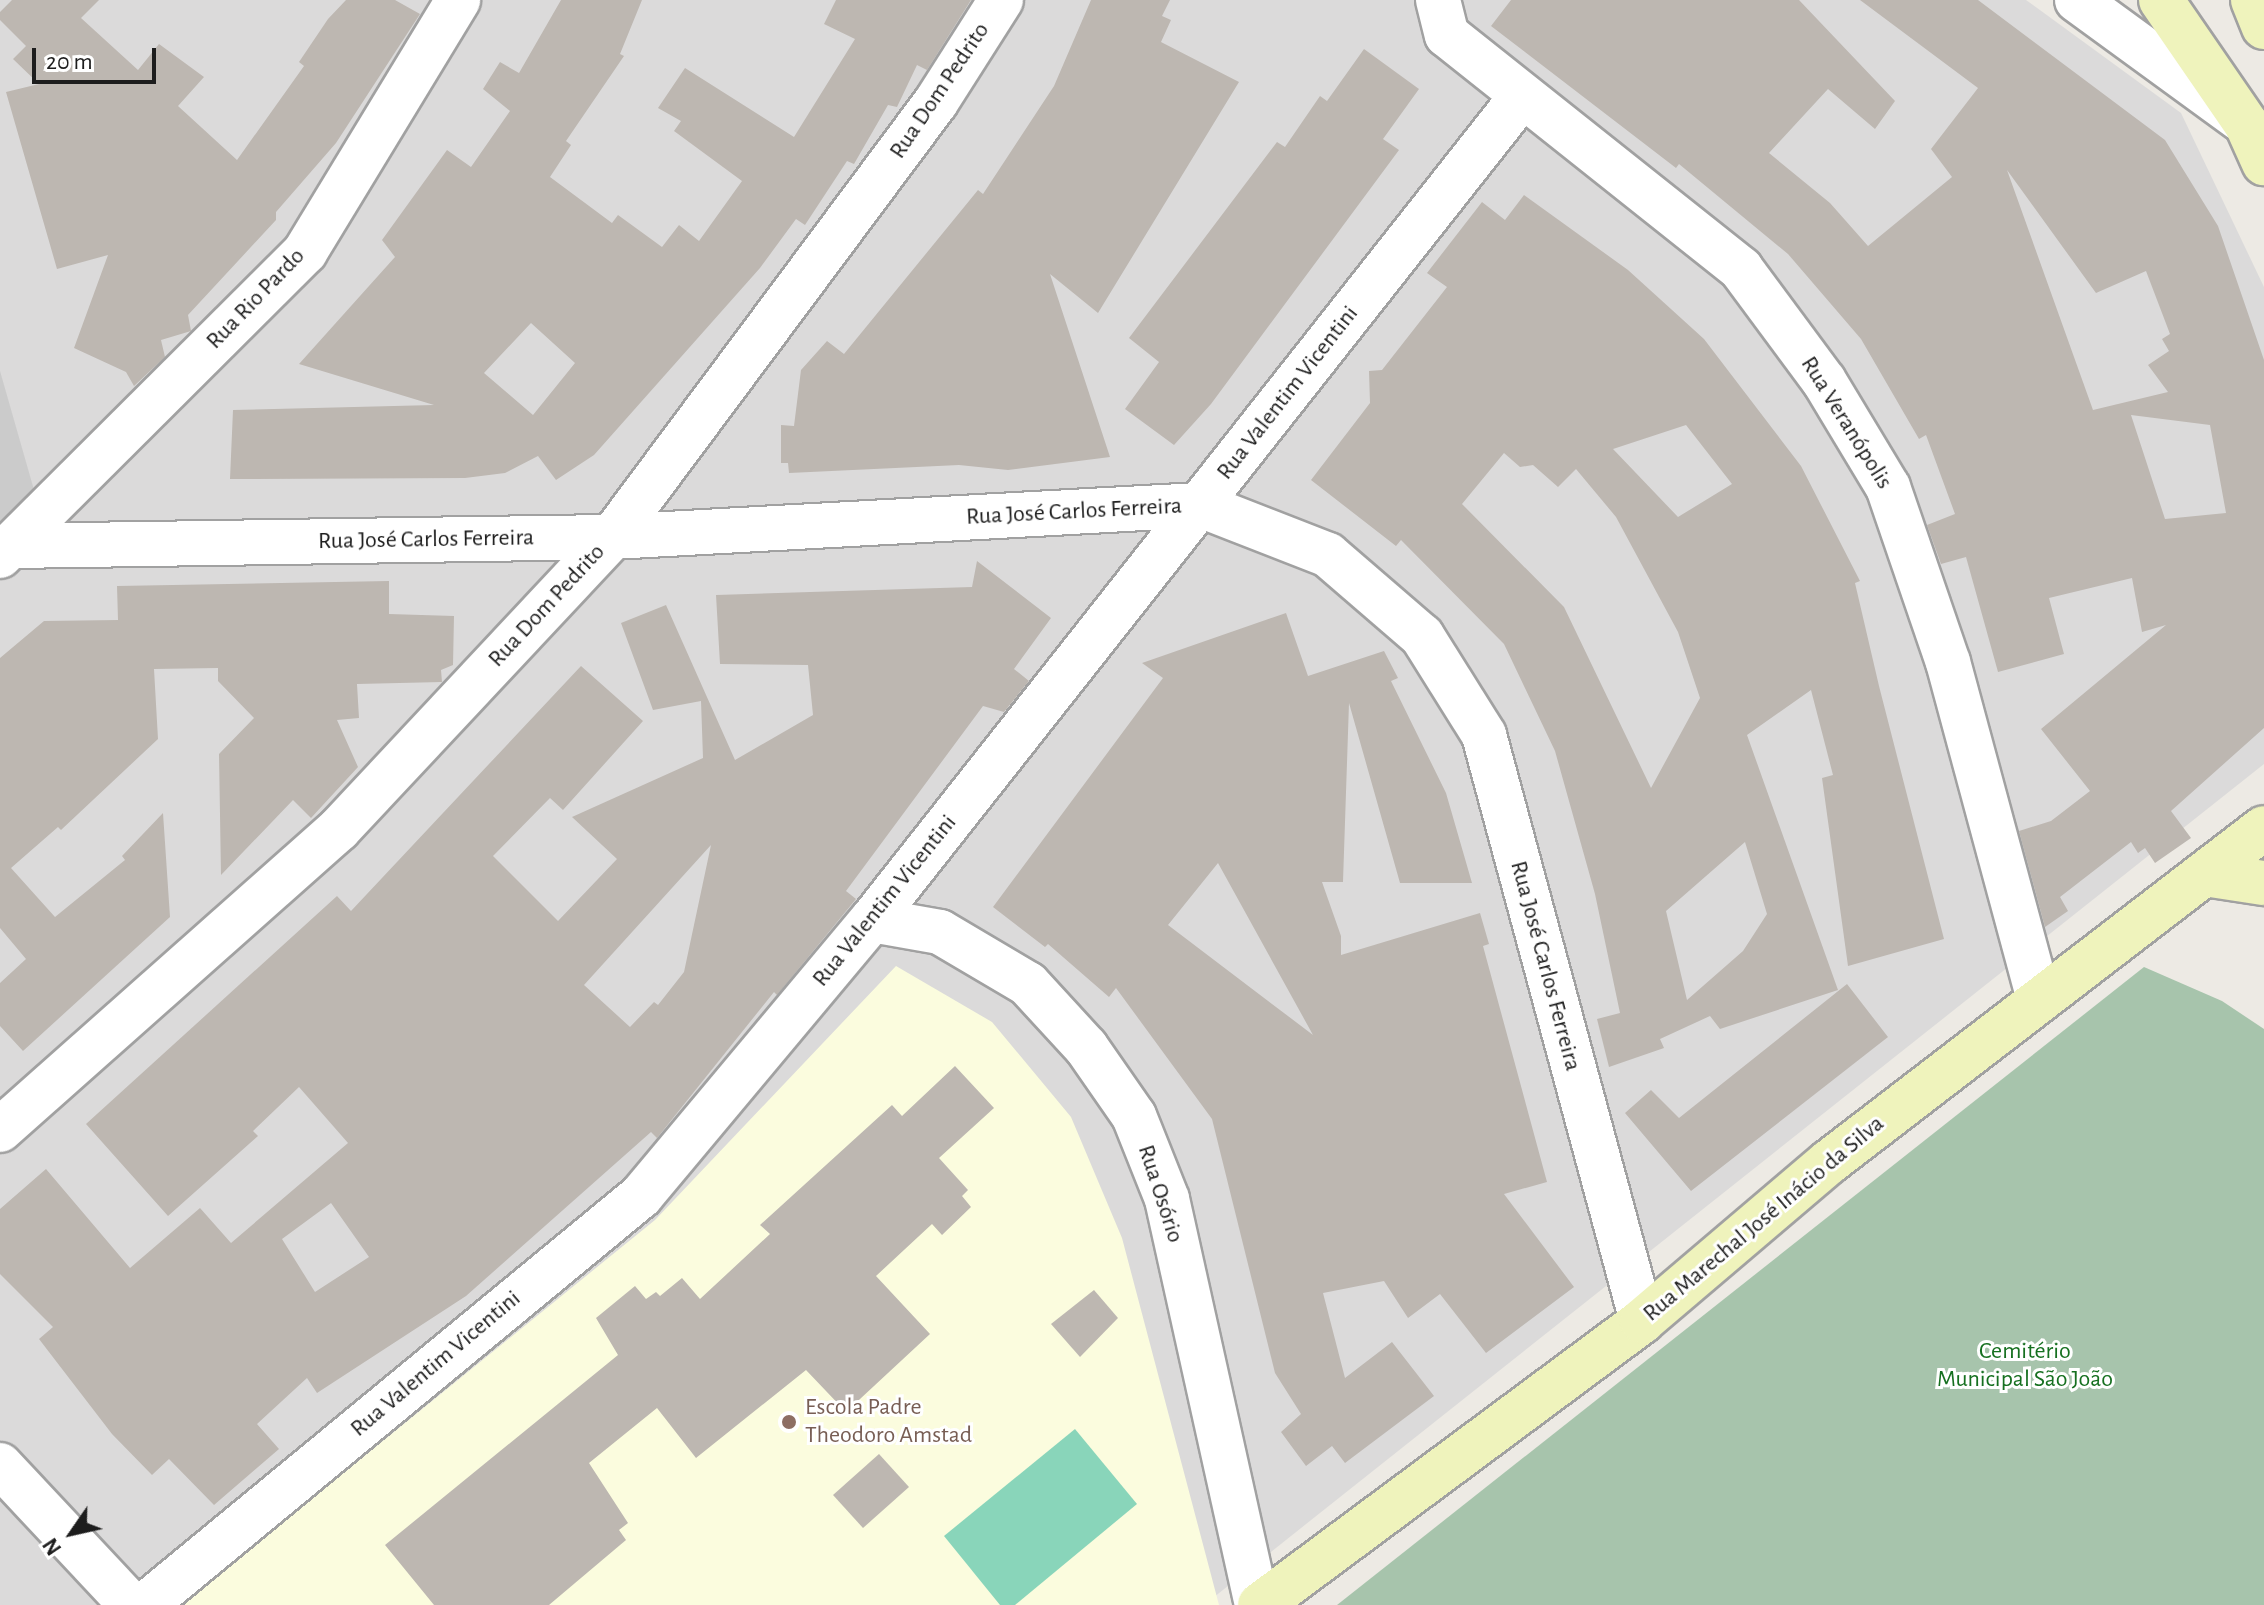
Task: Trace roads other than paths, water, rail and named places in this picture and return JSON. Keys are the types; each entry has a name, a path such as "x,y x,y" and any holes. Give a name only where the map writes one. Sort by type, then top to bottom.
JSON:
{"main road":[{"path":"2161,0 2256,144"},
{"path":"2253,0 2264,27"},
{"name":"Rua Marechal José Inácio da Silva","path":"1258,1605 1642,1321 1829,1162 2264,828"},
{"path":"2205,874 2264,883"}],"street":[{"name":"Rua Rio Pardo","path":"6,552 305,252 458,0"},
{"name":"Rua Dom Pedrito","path":"0,1130 339,829 612,537 936,102 1001,0"},
{"name":"Rua Veranópolis","path":"1438,0 1447,35 1741,269 1824,381 1888,487 1948,662 2039,1000"},
{"path":"2077,0 2256,144"},
{"name":"Rua Valentim Vicentini","path":"145,1605 641,1196 872,920 1522,96"},
{"name":"Rua José Carlos Ferreira","path":"6,552 612,537 1200,505 1328,555 1422,636 1484,735 1642,1321"},
{"name":"Rua Osório","path":"872,920 940,932 1028,984 1086,1047 1134,1116 1167,1199 1258,1605"},
{"path":"0,1465 131,1605"}],"place":[{"name":"Escola Padre Theodoro Amstad","path":"789,1422"}],"park label":[{"name":"Cemitério Municipal São João","path":"2025,1366"}]}
